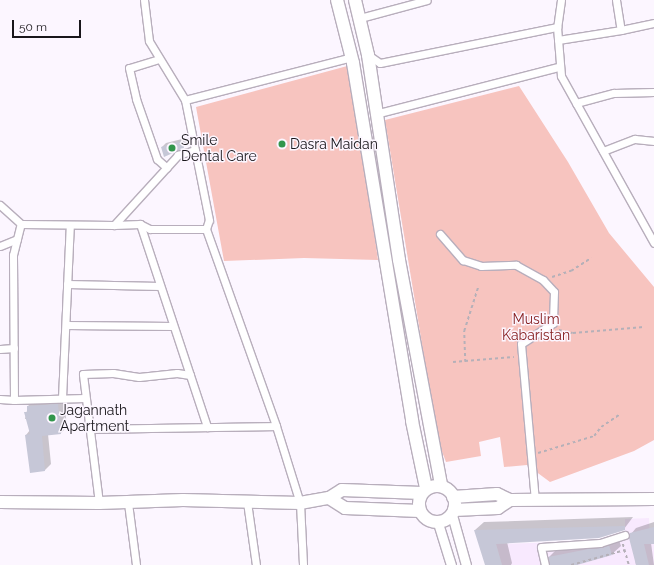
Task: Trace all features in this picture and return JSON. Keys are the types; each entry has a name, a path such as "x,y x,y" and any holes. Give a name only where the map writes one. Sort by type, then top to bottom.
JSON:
{"main road":[{"path":"337,0 352,57 424,490 419,501 420,511 429,520 438,523 445,521 453,512 453,497 441,485 405,294 375,114 368,55 355,0"},
{"path":"352,57 368,55"},
{"path":"391,298 405,294"},
{"path":"0,502 300,503 329,498 342,490 424,490 441,485"},
{"path":"453,497 497,494 510,500 654,499"},
{"path":"329,498 345,508 420,511"},
{"path":"453,512 498,508 510,500"}],"street":[{"path":"144,0 149,41 185,100 209,220 206,229 276,426 300,503 303,565"},
{"path":"360,18 426,0"},
{"path":"561,0 557,27 558,67 576,103 654,243"},
{"path":"616,0 621,30"},
{"path":"558,40 654,23"},
{"path":"368,55 380,63 557,27"},
{"path":"185,100 352,57"},
{"path":"159,59 129,68 136,99 157,159 167,168"},
{"path":"375,114 558,67"},
{"path":"576,103 614,93 654,92"},
{"path":"604,151 635,139 654,141"},
{"path":"114,225 178,155 195,150"},
{"path":"0,204 21,224 140,224 150,229 206,229"},
{"path":"14,400 13,255 21,224"},
{"path":"140,224 207,427"},
{"path":"62,398 70,225"},
{"path":"440,234 463,260 481,266 516,265 542,280 554,292 553,323 521,344 535,500"},
{"path":"0,246 18,239"},
{"path":"67,284 160,286"},
{"path":"66,325 173,326"},
{"path":"0,349 14,348"},
{"path":"99,503 83,374 113,373 139,377 177,373 190,375"},
{"path":"0,399 85,398"},
{"path":"90,429 276,426"},
{"path":"128,502 136,565"},
{"path":"247,502 256,565"},
{"path":"453,512 466,565"},
{"path":"438,523 451,565"},
{"path":"545,565 541,547 600,543 623,536"}],"path":[{"path":"542,280 571,271 590,258"},
{"path":"465,362 464,331 478,287"},
{"path":"547,327 573,333 644,327"},
{"path":"453,362 505,357 522,358"},
{"path":"532,454 594,436 601,427 619,415"},
{"path":"623,536 629,565"},
{"path":"570,565 625,550"}],"shaded area":[{"path":"649,518 650,544 654,544 654,565 502,565 496,544 595,541 625,533 625,519"}],"green space":[{"name":"Dasra Maidan","path":"351,65 378,260 304,258 224,261 196,107"},
{"name":"Muslim Kabaristan","path":"519,86 568,162 609,233 654,287 654,440 634,451 550,482 527,465 504,467 500,437 479,442 481,456 446,462 438,441 385,120"}],"building":[{"path":"182,141 184,148 164,157 161,147"},
{"path":"58,404 61,434 42,436 45,471 30,473 25,435 30,434 24,412 27,412 27,406"},
{"path":"625,526 625,530 599,538 496,544 502,565 485,565 474,530"},
{"path":"654,527 654,544 644,544 649,565 636,565 629,538 630,533"},
{"path":"609,545 612,555 577,565 550,565 548,557"}],"place":[{"name":"Dasra Maidan","path":"282,144"},
{"name":"Smile Dental Care","path":"172,148"},
{"name":"Jagannath Apartment","path":"52,418"}]}
